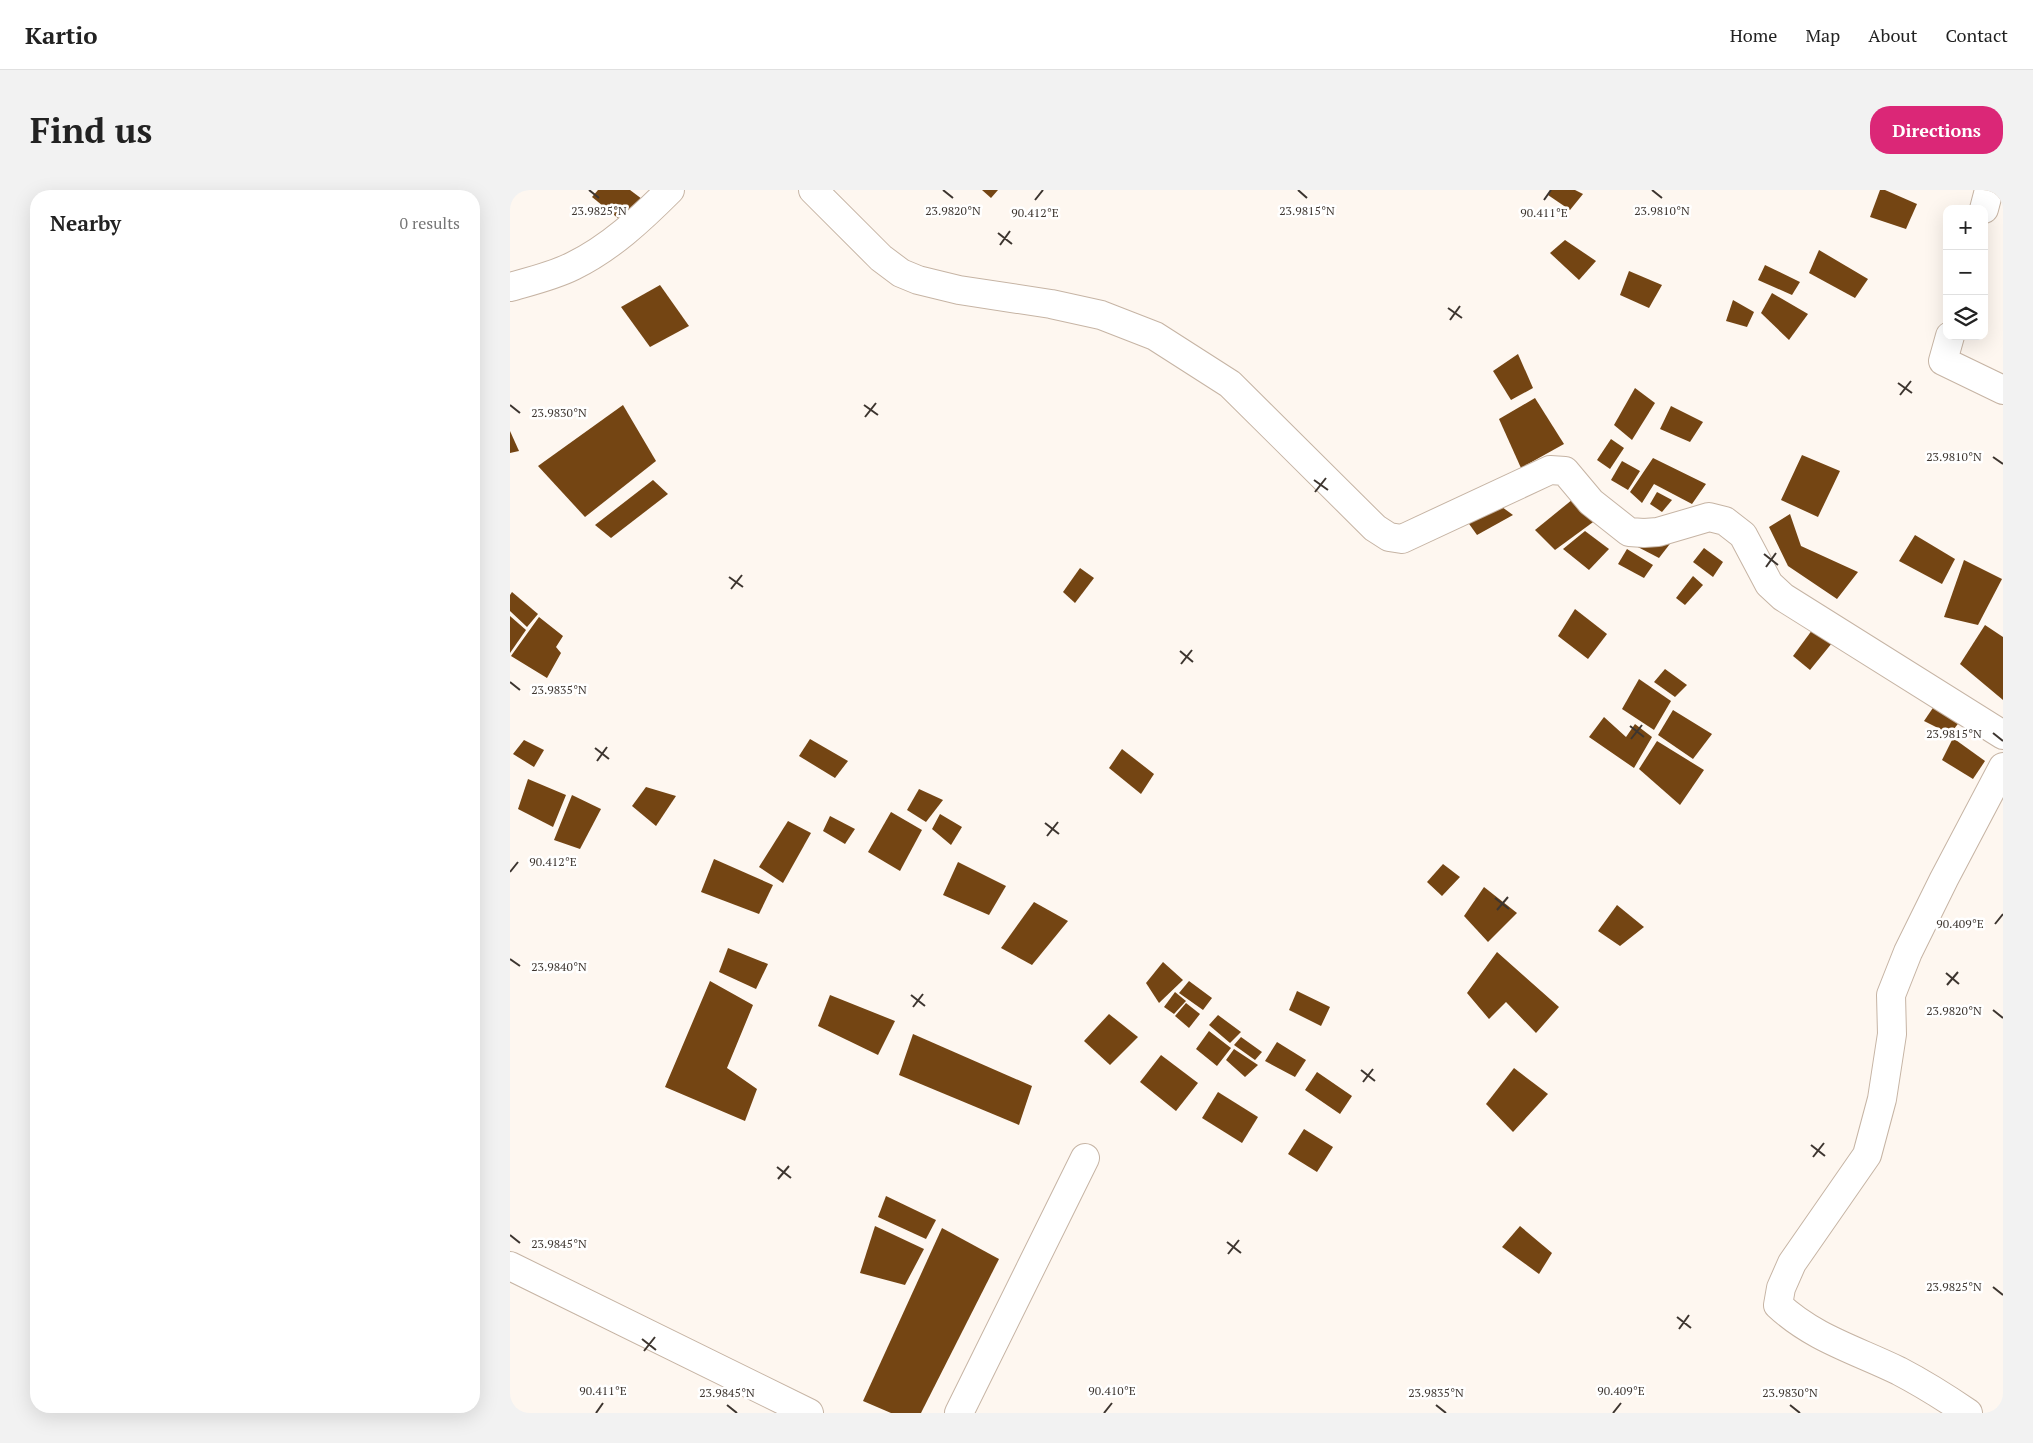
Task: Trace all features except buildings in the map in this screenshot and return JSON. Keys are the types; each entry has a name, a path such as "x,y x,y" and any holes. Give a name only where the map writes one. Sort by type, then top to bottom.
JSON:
{"street":[{"path":"510,287 563,270 602,249 644,215 670,190"},
{"path":"813,190 881,258 902,273 918,280 959,290 1051,304 1101,315 1129,324 1155,336 1230,384 1375,528 1389,537 1402,539 1550,470 1565,471 1591,502 1629,532 1658,532 1709,517 1725,521 1743,535 1769,584 1782,597 2003,735"},
{"path":"1985,205 1989,190"},
{"path":"1949,340 1943,361 2003,390"},
{"path":"1968,1413 1900,1372 1814,1334 1794,1320 1778,1305 1781,1288 1792,1263 1867,1155 1882,1099 1892,1034 1891,995 1908,952 1944,878 2003,767"},
{"path":"959,1413 1085,1158"},
{"path":"510,1266 809,1413"}]}
